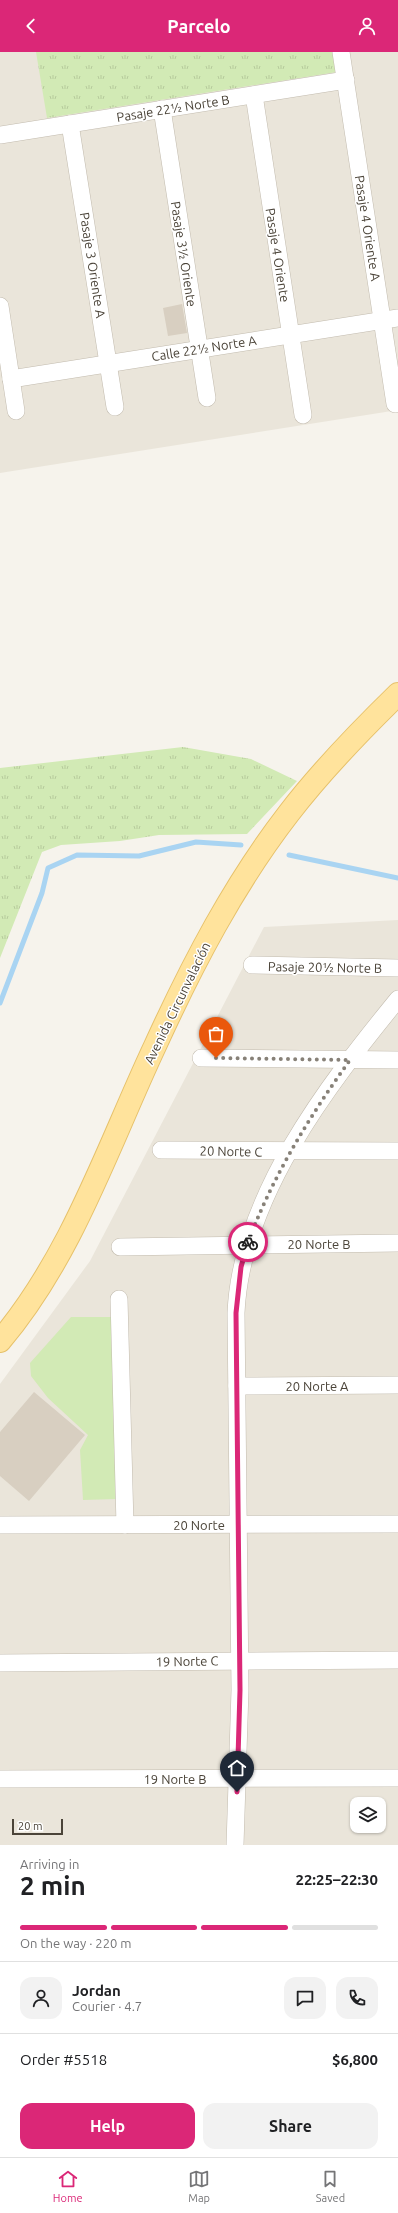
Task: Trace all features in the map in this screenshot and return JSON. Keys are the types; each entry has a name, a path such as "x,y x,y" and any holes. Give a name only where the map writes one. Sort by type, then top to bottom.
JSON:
{"main road":[{"name":"Avenida Circunvalación","path":"0,1341 37,1291 61,1250 180,992 243,878 289,812 315,781 342,749 398,694"}],"street":[{"name":"Pasaje 4 Oriente A","path":"341,52 390,319 395,404"},
{"name":"Pasaje 22½ Norte B","path":"0,135 346,80"},
{"name":"Pasaje 4 Oriente","path":"254,95 303,415"},
{"name":"Pasaje 3½ Oriente","path":"162,109 207,398"},
{"name":"Pasaje 3 Oriente A","path":"70,124 115,407"},
{"path":"0,306 16,411"},
{"name":"Calle 22½ Norte A","path":"11,378 390,319"},
{"name":"Pasaje 20½ Norte B","path":"252,965 398,968"},
{"path":"235,1845 238,1778 239,1660 237,1524 237,1290 247,1244 272,1186 290,1152 310,1117 350,1060 398,999"},
{"path":"202,1058 398,1060"},
{"name":"20 Norte C","path":"161,1150 398,1152"},
{"name":"20 Norte B","path":"120,1246 398,1243"},
{"path":"119,1299 125,1525"},
{"name":"20 Norte A","path":"237,1386 398,1385"},
{"name":"20 Norte","path":"0,1525 398,1524"},
{"name":"19 Norte C","path":"0,1663 398,1660"},
{"name":"19 Norte B","path":"0,1779 398,1778"}],"shaded area":[{"path":"0,52 398,52 398,410 0,473"},
{"path":"398,920 398,1845 0,1845 0,1384 90,1261 264,927"}],"green space":[{"path":"36,52 334,52 337,72 47,118"},
{"path":"183,747 251,759 297,781 247,834 159,835 120,841 61,845 42,852 0,958 0,768"},
{"path":"71,1317 111,1317 117,1499 83,1500 80,1450 88,1435 48,1398 31,1376 30,1363"}],"building":[{"path":"182,304 187,333 168,336 163,308"},
{"path":"34,1392 85,1435 29,1501 0,1476 0,1432"}],"waterway":[{"path":"0,1003 42,893 48,868 77,855 139,856 196,842 241,845"},
{"path":"289,855 398,878"}],"way so far":[{"path":"216,1058 350,1060 326,1093 290,1152 272,1186 248,1242"}],"route":[{"path":"237,1792 240,1690 237,1524 236,1313 237,1290 241,1267 248,1242"}]}
